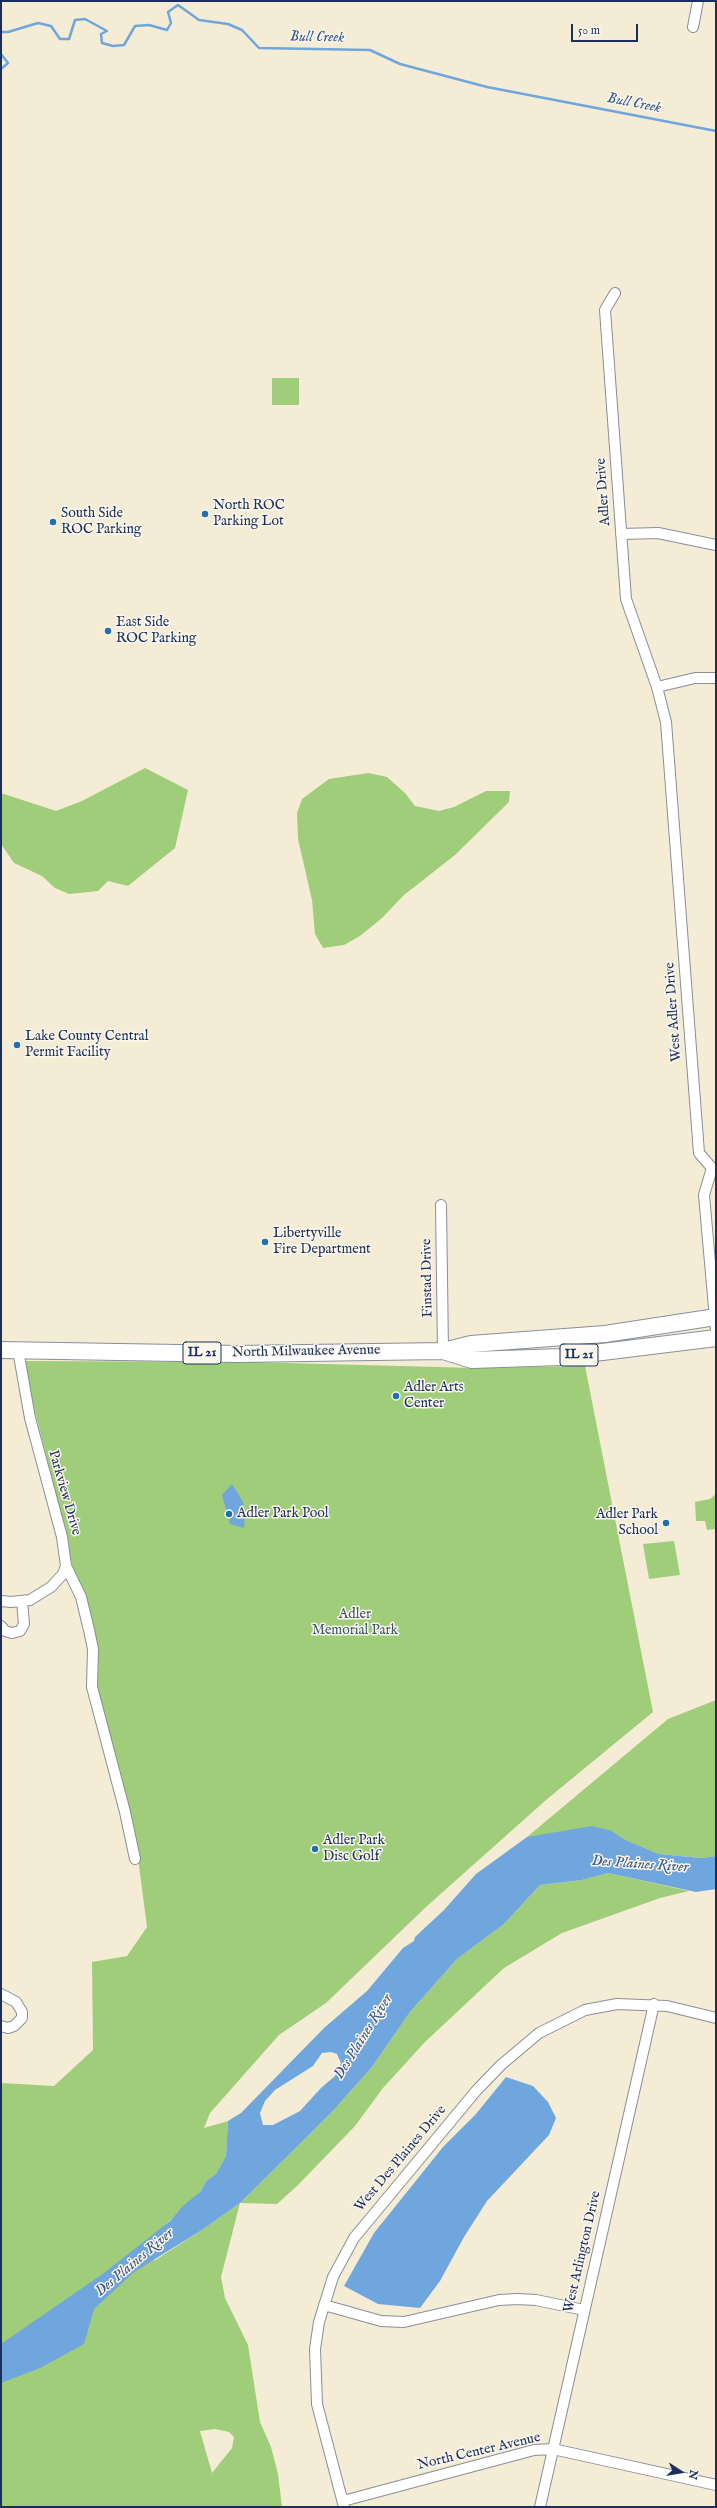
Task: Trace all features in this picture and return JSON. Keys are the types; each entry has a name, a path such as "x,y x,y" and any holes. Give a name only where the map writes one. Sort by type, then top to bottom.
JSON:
{"main road":[{"name":"North Milwaukee Avenue","path":"1,1350 237,1354 443,1351 470,1344 605,1334 716,1321"},
{"name":"North Milwaukee Avenue","path":"443,1351 472,1360 562,1357 716,1338"}],"street":[{"path":"693,27 698,1"},
{"name":"Adler Drive","path":"615,293 605,310 626,599 657,687"},
{"path":"621,534 658,533 716,545"},
{"path":"657,687 687,679 716,678"},
{"name":"West Adler Drive","path":"657,687 666,722 699,1153 714,1168 704,1195 716,1321"},
{"name":"Finstad Drive","path":"441,1205 443,1351"},
{"name":"Parkview Drive","path":"18,1350 30,1418 62,1537 66,1566 81,1597 89,1630 93,1649 92,1687 125,1812 135,1859"},
{"path":"1,1601 30,1600 51,1587 63,1574 66,1566"},
{"path":"1,1626 5,1631 12,1633 20,1631 24,1624 22,1601"},
{"path":"1,1994 16,2002 22,2012 19,2023 8,2028 1,2026"},
{"name":"West Des Plaines Drive","path":"343,2504 317,2404 316,2349 324,2305 333,2277 354,2238 476,2091 519,2048 556,2023 585,2010 617,2004 654,2004 716,2018"},
{"name":"West Arlington Drive","path":"540,2507 654,2004"},
{"path":"324,2305 381,2321 404,2322 499,2300 536,2300 584,2310"},
{"name":"North Center Avenue","path":"343,2504 534,2450 553,2449 716,2485"}],"green space":[{"path":"272,378 299,378 299,405 272,405"},
{"path":"145,768 188,790 175,848 128,886 108,881 98,891 69,894 55,888 42,876 14,863 1,844 1,793 56,811 82,801"},
{"path":"368,773 387,777 405,793 415,806 439,811 454,807 486,791 510,791 509,802 455,855 404,895 382,918 360,936 344,945 323,948 315,934 312,900 298,839 297,813 302,799 329,779"},
{"name":"Adler Memorial Park","path":"22,1361 249,1362 475,1368 585,1366 653,1712 546,1800 426,1907 326,2003 279,2035 210,2113 204,2128 228,2121 226,2156 216,2174 206,2181 201,2191 164,2226 154,2261 240,2203 221,2277 225,2298 248,2345 260,2422 271,2447 278,2474 282,2507 1,2507 1,2083 54,2086 93,2050 92,1962 127,1956 147,1927 138,1858 93,1687 96,1652 74,1575 66,1533","holes":["215,2429 229,2432 234,2437 232,2448 212,2473 200,2431"]},
{"path":"716,1494 716,1529 707,1530 705,1521 696,1521 695,1502 710,1499"},
{"path":"674,1541 680,1575 649,1579 643,1544"},
{"path":"716,1700 716,1856 701,1858 659,1854 624,1840 612,1831 527,1837 668,1719"},
{"path":"608,1873 689,1891 660,1898 562,1933 504,1968 425,2042 383,2088 355,2126 298,2185 277,2204 240,2203 331,2113 372,2067 410,2012 457,1959 504,1924 540,1885 582,1880"}],"water":[{"name":"Adler Park Pool","path":"232,1484 243,1502 245,1512 244,1528 230,1524 222,1495"},
{"name":"Des Plaines River","path":"592,1826 612,1831 625,1840 659,1854 701,1858 716,1856 716,1889 696,1892 608,1873 582,1880 540,1885 504,1924 457,1959 410,2012 372,2067 331,2113 240,2203 202,2230 134,2272 94,2309 84,2344 40,2368 1,2383 1,2344 104,2273 170,2221 183,2206 201,2191 206,2181 216,2174 226,2156 228,2121 241,2113 324,2028 367,1991 403,1948 414,1941 415,1937 444,1910 476,1874 527,1837","holes":["331,2052 337,2054 341,2063 335,2076 321,2088 300,2111 273,2125 263,2125 260,2113 265,2101 275,2090 313,2066 322,2053"]},
{"path":"506,2077 533,2086 548,2102 556,2118 549,2135 487,2201 464,2237 440,2281 420,2308 378,2304 344,2286 374,2233 443,2147 476,2114"}],"waterway":[{"name":"Bull Creek","path":"1,32 8,32 38,23 51,26 60,39 69,39 75,20 85,19 107,31 101,34 102,43 113,46 124,45 135,26 149,25 167,30 171,23 168,12 178,5 199,20 228,24 242,30 259,48 370,50 400,64 487,87 716,131"},
{"name":"Bull Creek","path":"1,54 8,63 1,69"}],"place":[{"name":"North ROC Parking Lot","path":"205,514"},
{"name":"South Side ROC Parking","path":"53,522"},
{"name":"East Side ROC Parking","path":"108,631"},
{"name":"Lake County Central Permit Facility","path":"17,1045"},
{"name":"Libertyville Fire Department","path":"265,1242"},
{"name":"Adler Arts Center","path":"396,1396"},
{"name":"Adler Park Pool","path":"229,1514"},
{"name":"Adler Park School","path":"666,1523"},
{"name":"Adler Park Disc Golf","path":"315,1849"}]}
